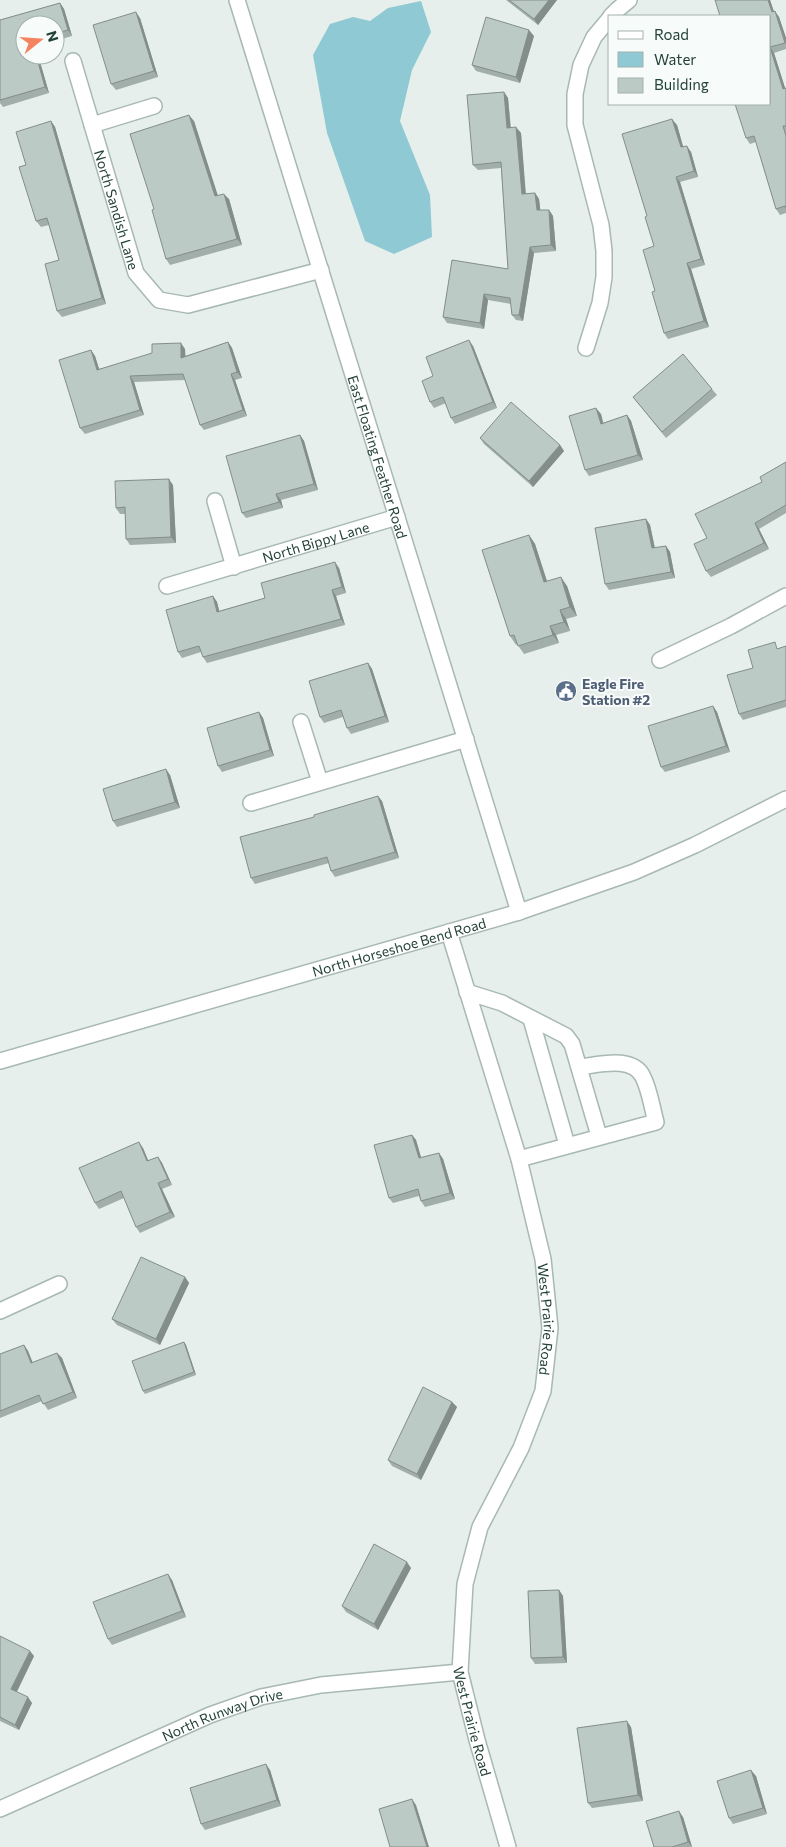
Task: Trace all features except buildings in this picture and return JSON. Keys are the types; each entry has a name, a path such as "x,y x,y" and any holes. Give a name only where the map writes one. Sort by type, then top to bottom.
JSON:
{"street":[{"name":"East Floating Feather Road","path":"237,0 519,912"},
{"path":"612,15 629,0"},
{"path":"586,348 600,303 604,277 604,251 601,225 575,126 575,94 581,65 594,37 608,20"},
{"name":"North Sandish Lane","path":"73,61 136,273 159,300 188,305 321,270"},
{"path":"92,125 154,106"},
{"path":"215,501 234,567"},
{"name":"North Bippy Lane","path":"168,586 397,517"},
{"path":"660,660 731,626 786,596"},
{"path":"300,722 320,782"},
{"path":"251,803 466,739"},
{"name":"North Horseshoe Bend Road","path":"0,1061 519,912 634,872 695,845 786,799"},
{"name":"West Prairie Road","path":"449,932 519,1159 543,1259 550,1328 543,1391 521,1448 480,1527 465,1584 460,1672 477,1740 508,1847"},
{"path":"467,992 502,1003 566,1036 572,1044 599,1136"},
{"path":"531,1019 567,1145"},
{"path":"519,1159 656,1122 643,1076 633,1066 615,1063 579,1067"},
{"path":"0,1311 59,1284"},
{"name":"North Runway Drive","path":"0,1808 210,1715 261,1697 321,1685 460,1672"}],"water":[{"path":"421,1 431,32 412,70 400,121 430,195 432,237 394,254 365,241 327,133 313,55 330,24 353,17 370,21 388,8"}],"place":[{"name":"Eagle Fire Station #2","path":"566,691"}]}
